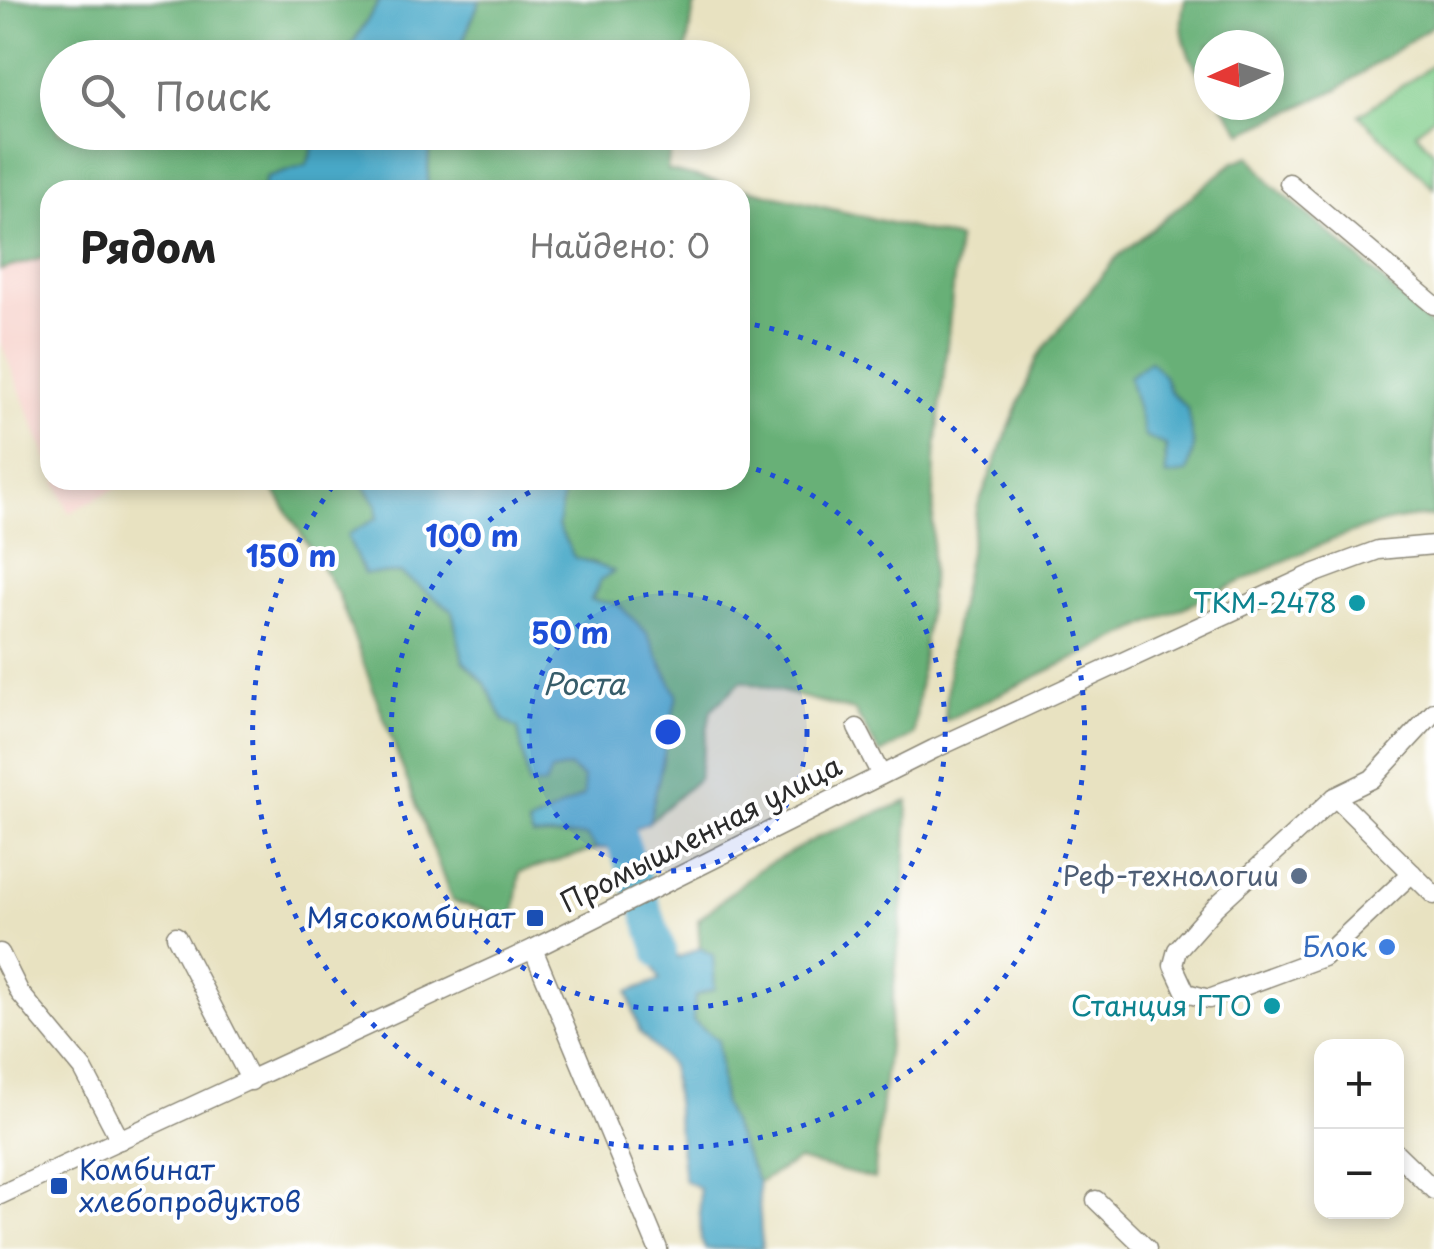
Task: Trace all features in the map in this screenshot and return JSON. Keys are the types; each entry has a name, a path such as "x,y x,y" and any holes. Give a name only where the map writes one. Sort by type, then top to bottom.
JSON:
{"street":[{"path":"1289,183 1434,305"},
{"name":"Промышленная улица","path":"0,1195 534,949 881,775 1313,574 1378,550 1434,545"},
{"path":"1412,873 1323,956 1209,998 1186,993 1173,964 1178,950 1216,907 1335,797 1372,780 1434,712"},
{"path":"857,728 881,775"},
{"path":"1335,797 1434,894"},
{"path":"176,936 251,1080"},
{"path":"534,949 658,1249"},
{"path":"0,954 20,993 83,1069 120,1140"},
{"path":"1404,1161 1434,1190"},
{"path":"1096,1200 1146,1249"}],"shaded area":[{"path":"40,259 40,440 0,341 0,270"},
{"path":"60,490 112,490 69,513"}],"green space":[{"path":"0,0 380,0 355,40 40,40 40,150 312,150 307,165 265,180 40,180 40,259 0,270"},
{"path":"480,0 702,0 694,7 688,40 463,40"},
{"path":"1185,0 1434,0 1434,25 1338,89 1284,114 1284,30 1194,30 1194,64 1183,35"},
{"path":"1434,64 1434,116 1416,132 1434,152 1434,188 1359,115"},
{"path":"1233,120 1271,120 1243,133"},
{"path":"429,150 670,150 667,170 709,180 428,180"},
{"path":"1250,156 1271,184 1361,260 1434,329 1434,517 1385,523 1331,541 945,721 950,652 978,505 1038,356 1116,258 1234,162","holes":["1164,376 1169,390 1187,408 1166,475"]},
{"path":"750,190 958,239 935,459 931,582 914,735 880,754 855,711 742,681 711,710 698,779 649,822 677,695 591,601 601,580 595,563 574,558 558,526 563,495 559,490 750,490"},
{"path":"274,490 367,490 377,505 377,518 400,573 452,610 463,661 485,683 504,721 518,728 529,786 551,771 569,767 583,778 585,795 529,825 533,836 586,836 597,849 520,872 514,919 452,901 337,592"},
{"path":"908,801 905,881 874,1179 798,1160 758,1183 723,1105 718,1041 693,1021 695,996 713,955 700,948 698,920 758,870 822,835"}],"water":[{"path":"380,0 480,0 463,40 355,40"},
{"path":"312,150 429,150 428,180 265,180 307,165"},
{"path":"1150,361 1164,376 1169,390 1187,408 1194,447 1187,473 1166,476 1166,445 1145,437 1129,377"},
{"name":"Роста","path":"367,490 559,490 563,495 558,526 574,557 614,571 601,580 591,600 618,604 646,632 677,695 649,822 616,838 609,848 597,849 586,836 533,836 528,825 584,795 583,778 569,767 551,771 545,785 529,786 518,729 504,721 485,683 463,661 452,610 400,573 364,574 347,535 377,518 377,505"},
{"path":"652,912 678,958 700,948 713,955 715,989 695,996 693,1021 718,1040 723,1105 758,1183 762,1249 705,1249 701,1240 699,1188 684,1180 671,1066 640,1032 628,992 660,980 649,955 642,915"}],"waterway":[{"name":"Роста","path":"607,796 661,953"}],"place":[{"name":"ТКМ-2478","path":"1357,603"},
{"name":"Реф-технологии","path":"1299,876"},
{"name":"Мясокомбинат","path":"535,918"},
{"name":"Блок","path":"1387,947"},
{"name":"Станция ГТО","path":"1272,1006"},
{"name":"Комбинат хлебопродуктов","path":"59,1186"}]}
